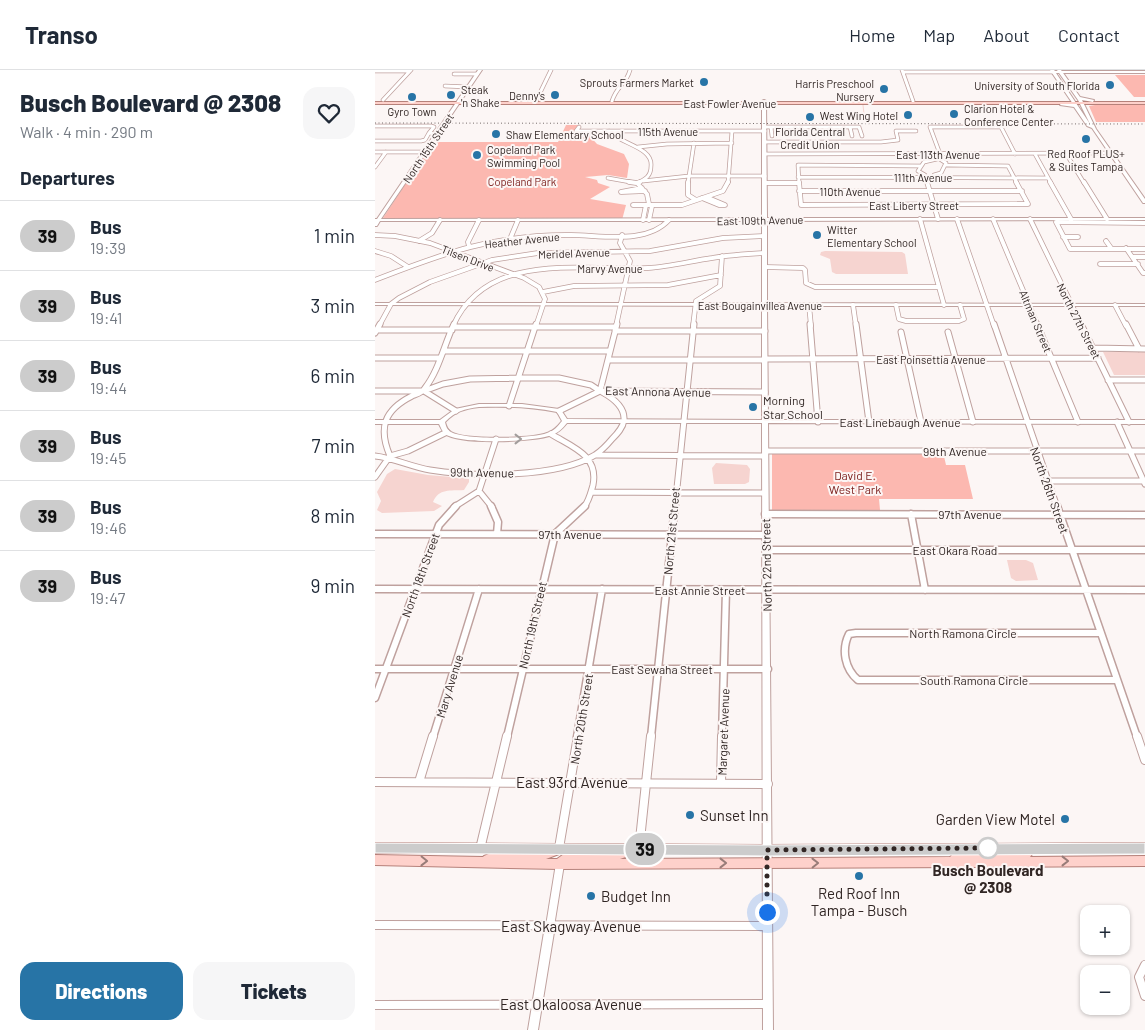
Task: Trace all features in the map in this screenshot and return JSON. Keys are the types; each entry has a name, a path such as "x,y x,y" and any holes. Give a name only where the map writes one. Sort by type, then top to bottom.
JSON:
{"main road":[{"path":"1053,71 1078,102 1089,125 1093,128"},
{"path":"1060,71 1093,128 1145,202"},
{"name":"East Fowler Avenue","path":"412,100 509,103 577,101 764,102 912,99 1060,102"},
{"path":"877,104 912,99"},
{"path":"383,102 412,100"},
{"name":"East Fowler Avenue","path":"375,102 568,103 635,101 877,104 1145,102"},
{"path":"375,848 767,850 1145,848"},
{"path":"481,862 489,858 501,856 543,855 559,848"},
{"path":"559,864 571,856 615,855 639,848"},
{"path":"945,861 965,854 1025,854 1031,848"},
{"path":"375,860 559,864 1145,861"}],"street":[{"path":"375,72 410,70"},
{"path":"383,102 410,70"},
{"path":"536,102 551,70"},
{"path":"611,102 616,89 627,80 630,70"},
{"path":"399,74 402,71"},
{"path":"461,71 479,72"},
{"path":"912,99 903,71 1145,72"},
{"path":"375,72 407,74"},
{"path":"454,74 479,72"},
{"name":"North 15th Street","path":"375,225 479,72"},
{"path":"445,86 469,87"},
{"name":"North 22nd Street","path":"764,102 767,128 764,154 764,360 768,670 768,1030"},
{"path":"375,126 434,127 425,140 421,141 375,141"},
{"path":"852,136 850,126 859,127 862,136"},
{"name":"115th Avenue","path":"579,127 577,131 732,131 767,128 850,126"},
{"path":"940,153 930,127 1001,127 1014,153"},
{"path":"767,128 772,136"},
{"path":"609,131 616,140 638,147 649,154 652,163 651,173 643,181"},
{"path":"633,206 681,205 727,188 732,131"},
{"path":"765,142 881,142 898,140 896,131 916,131"},
{"path":"429,134 437,134"},
{"path":"638,147 694,143 732,143"},
{"path":"694,143 687,192 688,195 696,200"},
{"path":"375,152 425,152"},
{"path":"375,167 386,152"},
{"name":"East 113th Avenue","path":"764,154 1112,153"},
{"path":"934,154 937,159"},
{"path":"1035,154 1071,219"},
{"path":"1067,154 1107,219"},
{"path":"937,159 946,162 946,165 938,175 925,176 918,172 927,160 937,159"},
{"path":"799,191 798,165 921,166"},
{"path":"946,165 1008,166 1021,191"},
{"path":"608,178 637,183 689,176 729,176 799,183"},
{"path":"925,176 938,219"},
{"name":"111th Avenue","path":"798,177 925,176 1048,178"},
{"path":"637,183 648,196 649,220"},
{"path":"643,189 621,192 643,189"},
{"name":"110th Avenue","path":"799,191 1021,191"},
{"name":"East Liberty Street","path":"799,191 801,205 1026,205 1028,204 1021,191"},
{"path":"704,198 725,205 719,205 704,198"},
{"path":"643,220 649,205"},
{"path":"920,219 944,305"},
{"name":"North 26th Street","path":"957,219 1145,760"},
{"name":"East 109th Avenue","path":"377,220 1071,219 1090,221 1107,219 1145,221"},
{"path":"419,241 432,233 439,220"},
{"path":"469,246 467,242 479,220"},
{"path":"510,239 518,220"},
{"name":"Heather Avenue","path":"375,280 469,246 510,239 557,235 622,235 652,232 662,228 669,220"},
{"name":"Altman Street","path":"993,220 1079,422"},
{"name":"North 27th Street","path":"1030,220 1129,422"},
{"path":"1090,221 1094,229"},
{"path":"1145,221 1119,223 1090,221 1056,222 1070,249 1145,248"},
{"path":"1119,223 1124,230"},
{"name":"Tilsen Drive","path":"375,235 395,236 419,241 514,274 533,283 543,292"},
{"path":"375,422 442,422 456,411 474,407 541,407 559,411 600,391 609,360 630,261 620,243 622,235"},
{"name":"Meridel Avenue","path":"391,304 429,282 503,258 538,253 659,250 723,238 765,236"},
{"path":"1063,237 1077,237"},
{"path":"1107,241 1111,248"},
{"path":"1126,248 1145,273"},
{"path":"375,251 391,256 408,267"},
{"name":"Marvy Avenue","path":"464,305 482,289 514,274 562,269 665,266 722,256 765,253"},
{"path":"695,305 696,301 720,286 722,256"},
{"path":"1133,258 1145,258"},
{"path":"1100,264 1137,264"},
{"path":"765,267 803,268 805,270 806,283 815,287 939,287"},
{"path":"509,406 545,299 543,292 574,286 668,284 721,276"},
{"name":"East Bougainvillea Avenue","path":"375,304 1145,305"},
{"path":"376,331 391,304"},
{"path":"390,456 382,439 381,429 384,422 390,412 400,404 424,391 464,305"},
{"name":"North 21st Street","path":"639,848 666,590 674,493 695,305"},
{"path":"809,305 818,422"},
{"path":"853,305 869,422"},
{"path":"897,305 899,319 906,321 959,321 964,319 960,305"},
{"path":"1115,305 1139,348"},
{"path":"376,331 535,327 765,331"},
{"path":"901,332 921,422"},
{"path":"948,332 973,422"},
{"path":"1094,348 1145,348"},
{"path":"444,351 610,351"},
{"path":"375,358 440,358"},
{"name":"East Poinsettia Avenue","path":"609,360 1098,358"},
{"name":"East Annona Avenue","path":"375,391 424,391 443,384 470,379 559,378 591,385 600,391 765,392"},
{"path":"1109,380 1145,380"},
{"path":"424,391 456,411"},
{"path":"589,458 596,455 619,431 624,422 623,414 614,398 600,391"},
{"path":"442,422 443,428 447,432 465,438 535,438 551,434 565,421 559,411"},
{"name":"East Linebaugh Avenue","path":"565,421 1145,422"},
{"path":"1048,481 1145,482 1117,422"},
{"path":"375,477 390,456 403,453 447,432"},
{"path":"551,434 589,458 595,474 586,505 555,534"},
{"path":"496,439 479,491 494,510 500,526 497,534"},
{"name":"99th Avenue","path":"596,455 1145,452"},
{"name":"99th Avenue","path":"375,456 390,456 415,467 430,470 485,473 550,470 589,458"},
{"name":"North 18th Street","path":"375,698 439,525 449,512 479,491"},
{"path":"591,492 765,493"},
{"name":"97th Avenue","path":"765,514 1145,514"},
{"path":"911,514 925,590"},
{"name":"97th Avenue","path":"375,534 765,535"},
{"name":"North 19th Street","path":"479,849 540,589 555,534"},
{"name":"East Okara Road","path":"766,550 1145,550"},
{"name":"East Annie Street","path":"375,589 1145,590"},
{"name":"Mary Avenue","path":"419,782 479,589"},
{"name":"North 20th Street","path":"559,848 602,589"},
{"name":"Margaret Avenue","path":"721,783 726,590"},
{"name":"North Ramona Circle","path":"845,656 845,639 849,634 856,633 1101,633"},
{"name":"South Ramona Circle","path":"845,656 850,673 858,680 1117,680"},
{"name":"East Sewaha Street","path":"375,669 768,670"},
{"name":"East 93rd Avenue","path":"375,782 768,784"},
{"path":"533,1030 559,864"},
{"name":"East Skagway Avenue","path":"375,925 767,926"},
{"path":"1145,965 1139,977 1145,996"},
{"name":"East Okaloosa Avenue","path":"375,1005 768,1004"}],"green space":[{"path":"1115,75 1145,75 1145,97 1134,97"},
{"path":"1145,105 1145,122 1096,122 1089,106"},
{"name":"Copeland Park","path":"566,125 578,125 576,130 570,133 587,133 597,144 624,154 629,164 627,178 608,175 585,177 597,180 598,183 610,187 590,199 626,205 622,220 383,218 433,142 558,142"},
{"name":"David E. West Park","path":"772,451 943,452 946,465 965,465 973,499 879,499 880,510 772,510"}],"shaded area":[{"path":"821,252 902,252 905,254 908,274 836,274 832,272 830,259 820,255"},
{"path":"1103,352 1145,352 1145,375 1114,375"},
{"path":"716,463 747,465 750,469 749,482 745,484 714,484 712,468"},
{"path":"395,469 428,475 464,478 469,479 469,482 464,490 445,491 438,494 433,502 442,506 434,511 382,513 377,510 381,501 377,492 387,474"},
{"path":"1007,560 1026,560 1033,563 1038,580 1016,581 1011,578"}],"waterway":[{"path":"863,105 864,114"}],"railway":[{"path":"375,123 1145,124"}],"bus line":[{"name":"39","path":"375,848 639,848 670,850 1145,848"}],"place":[{"name":"Sprouts Farmers Market","path":"704,82"},
{"name":"University of South Florida","path":"1110,85"},
{"name":"Harris Preschool Nursery","path":"884,89"},
{"name":"Steak 'n Shake","path":"451,95"},
{"name":"Denny's","path":"555,95"},
{"name":"Gyro Town","path":"412,97"},
{"name":"Clarion Hotel & Conference Center","path":"954,114"},
{"name":"West Wing Hotel","path":"908,115"},
{"name":"Florida Central Credit Union","path":"810,117"},
{"name":"Shaw Elementary School","path":"496,134"},
{"name":"Red Roof PLUS+ & Suites Tampa","path":"1086,139"},
{"name":"Copeland Park Swimming Pool","path":"477,155"},
{"name":"Witter Elementary School","path":"817,235"},
{"name":"Morning Star School","path":"753,407"},
{"name":"Sunset Inn","path":"690,815"},
{"name":"Garden View Motel","path":"1065,819"},
{"name":"Busch Boulevard @ 2308","path":"988,848"},
{"name":"Red Roof Inn Tampa - Busch","path":"859,876"},
{"name":"Budget Inn","path":"591,896"}],"route":[{"path":"767,912 767,850 988,848"}]}
